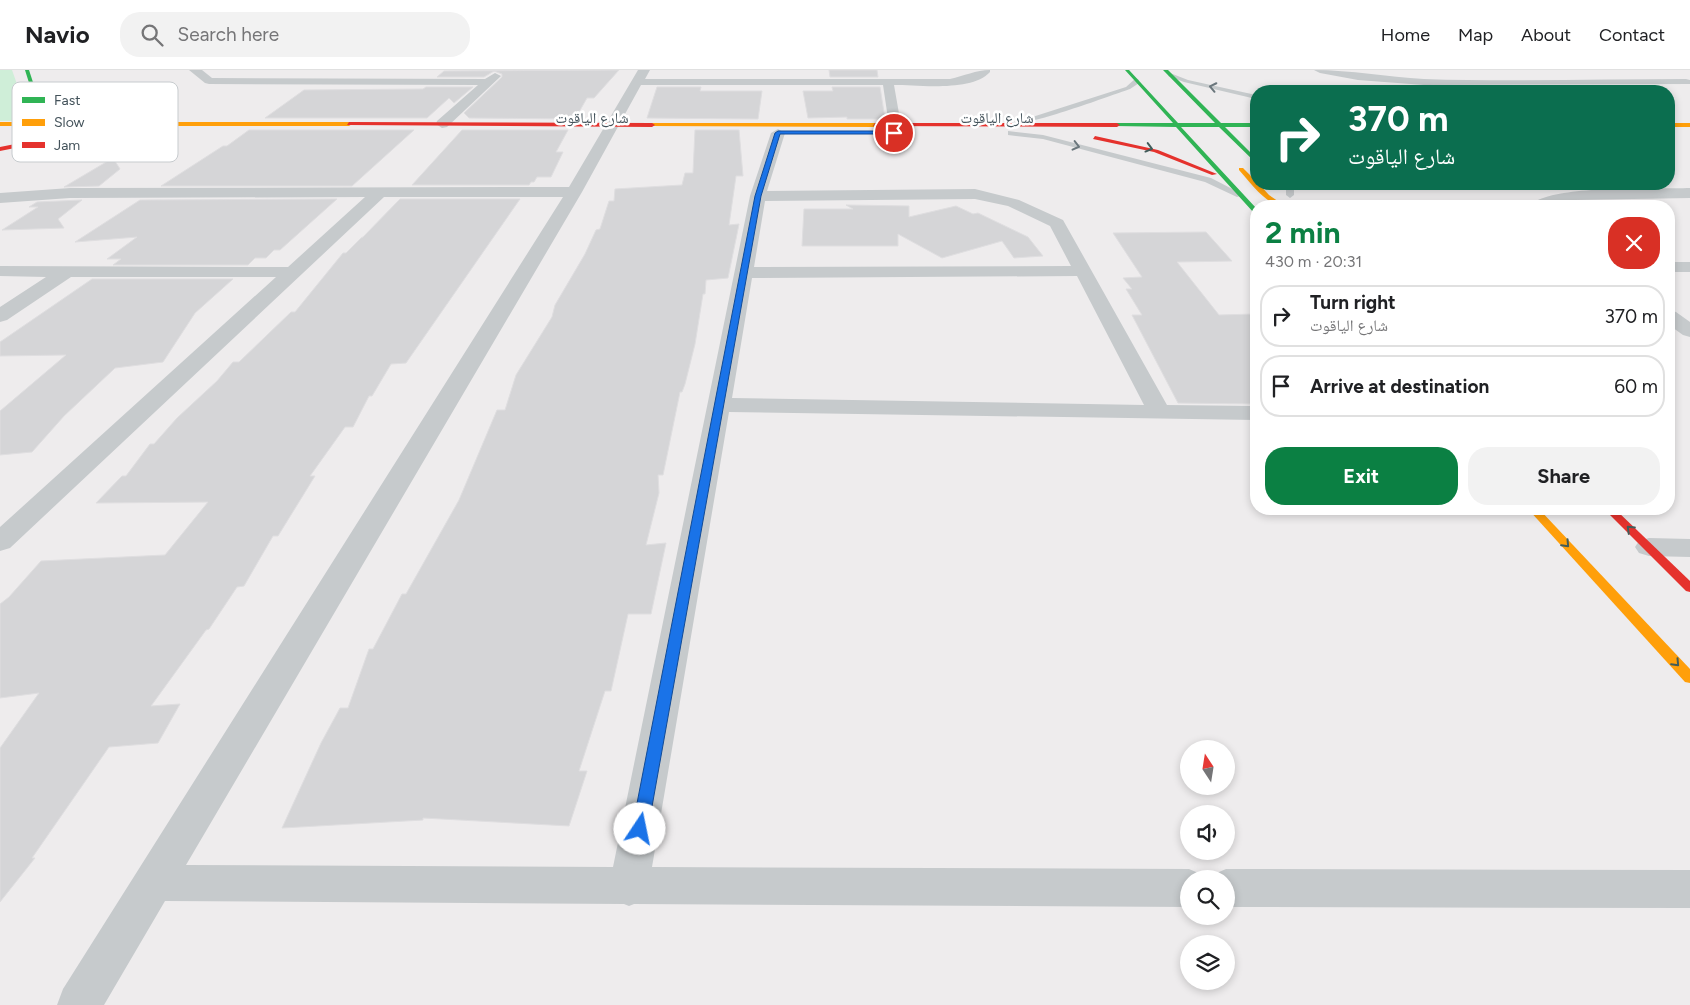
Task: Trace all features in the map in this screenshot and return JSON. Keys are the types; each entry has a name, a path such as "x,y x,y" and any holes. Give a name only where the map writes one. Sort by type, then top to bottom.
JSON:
{"street":[{"path":"27,70 31,82"},
{"path":"195,70 209,81 488,82"},
{"path":"442,124 501,70"},
{"path":"804,83 806,70"},
{"path":"79,1005 574,192 641,76 804,83 950,82 970,79 984,72 984,70"},
{"path":"1127,70 1136,75 1150,78"},
{"path":"1320,70 1393,80 1444,82 1688,82"},
{"path":"1511,70 1534,81"},
{"path":"1656,70 1688,82"},
{"path":"1168,72 1250,155"},
{"path":"1136,75 1142,94 1180,129 1250,206"},
{"path":"888,82 895,125"},
{"path":"1444,82 1450,85"},
{"path":"1183,88 1210,99"},
{"path":"1184,111 1204,130"},
{"path":"1039,125 1086,121 1118,114"},
{"name":"شارع الياقوت","path":"178,124 442,124 778,133 1049,133 1180,129"},
{"name":"شارع الياقوت","path":"178,134 895,125 1039,125 1180,129"},
{"path":"1675,125 1690,125"},
{"path":"1180,129 1204,130 1250,126"},
{"path":"1225,129 1250,132"},
{"path":"629,887 758,196 778,133"},
{"path":"1049,133 1109,140 1146,147 1178,157 1226,180"},
{"path":"1675,134 1690,134"},
{"path":"1235,163 1250,178"},
{"path":"1261,190 1273,200"},
{"path":"1642,190 1648,193"},
{"path":"0,542 380,192"},
{"path":"0,198 70,193 574,192"},
{"path":"1552,200 1575,194 1690,193"},
{"path":"758,196 975,194 1013,203 1057,223 1159,412"},
{"path":"1675,267 1690,267"},
{"path":"0,271 294,272"},
{"path":"0,316 67,271"},
{"path":"744,273 1082,271"},
{"path":"1675,320 1690,331"},
{"path":"719,405 1250,414"},
{"path":"1538,515 1690,678"},
{"path":"1615,515 1690,588"},
{"path":"1649,548 1690,548"},
{"path":"153,883 629,887 1180,888"},
{"path":"1235,888 1690,889"}],"lane":[{"path":"1168,72 1186,81 1250,96"},
{"path":"996,125 1033,119 1128,88 1136,83 1136,75"},
{"path":"1011,133 1043,137 1208,180 1240,195"}],"green space":[{"path":"0,70 12,70 16,82 12,82 12,121 0,121"}],"building":[{"path":"619,70 594,98 587,98 575,119 469,118 464,113 502,77 502,74 494,71 484,77 437,77 444,71"},
{"path":"829,70 877,70 878,77 830,77"},
{"path":"426,87 473,87 454,103 449,98 427,118 265,118 304,90 423,89"},
{"path":"657,87 701,87 700,91 762,91 758,119 647,118"},
{"path":"832,87 880,87 885,119 847,119 847,117 808,118 803,91 833,91"},
{"path":"249,130 414,130 352,186 161,186 223,146 227,146"},
{"path":"462,130 568,130 556,152 563,152 551,177 537,177 529,185 412,185"},
{"path":"695,130 739,130 743,176 736,176 729,225 739,224 728,278 706,280 695,344 685,384 682,392 680,392 663,475 658,475 659,493 646,545 666,543 651,614 628,614 611,691 605,691 579,771 587,771 569,826 423,818 423,820 282,828 321,743 340,708 348,708 369,649 373,649 402,594 406,594 459,500 497,410 505,410 516,375 552,317 555,305 585,254 596,230 600,229 609,201 614,201 615,189 682,185 685,173 693,173"},
{"path":"106,162 116,162 120,169 99,186 64,187"},
{"path":"337,199 280,250 274,250 266,258 255,258 248,265 113,265 121,259 107,259 137,237 75,242 140,200"},
{"path":"400,199 520,199 406,363 391,364 372,396 369,396 353,427 345,427 310,476 315,476 278,536 273,536 244,586 237,587 209,629 206,630 151,706 180,704 158,743 109,747 32,858 35,858 0,902 0,748 39,693 0,698 0,604 9,597 41,561 165,555 208,502 96,503 122,476 126,476 150,444 154,444 177,418 217,381 233,362 239,362 291,312 295,312 343,253 346,253 363,237"},
{"path":"82,200 58,219 64,228 2,230 38,207 29,207 37,202"},
{"path":"846,205 909,206 909,217 956,206 973,214 978,213 1028,237 1043,256 1014,258 1002,241 942,258 898,234 898,246 802,246 804,209 853,209"},
{"path":"1206,232 1232,261 1177,262 1219,315 1250,314 1250,404 1178,403 1132,315 1142,315 1126,289 1132,289 1123,278 1142,277 1113,233"},
{"path":"92,279 233,279 195,313 163,362 115,368 64,416 32,452 0,455 0,411 66,355 0,356 0,342"}],"traffic: fast":[{"path":"27,70 31,82"},
{"path":"1127,70 1250,205"},
{"path":"1165,70 1250,155"},
{"path":"1117,125 1250,125"}],"traffic: slow":[{"path":"0,124 12,124"},
{"path":"178,124 349,124"},
{"path":"652,125 875,125"},
{"path":"1675,125 1690,125"},
{"path":"1241,169 1250,178"},
{"path":"1261,190 1273,200"},
{"path":"1539,515 1690,678"}],"traffic: jam":[{"path":"349,124 652,125"},
{"path":"875,125 1117,125"},
{"path":"1095,138 1156,151 1214,174"},
{"path":"0,149 12,147"},
{"path":"1615,515 1690,588"}],"route":[{"path":"640,829 758,196 778,133 894,133"}]}
